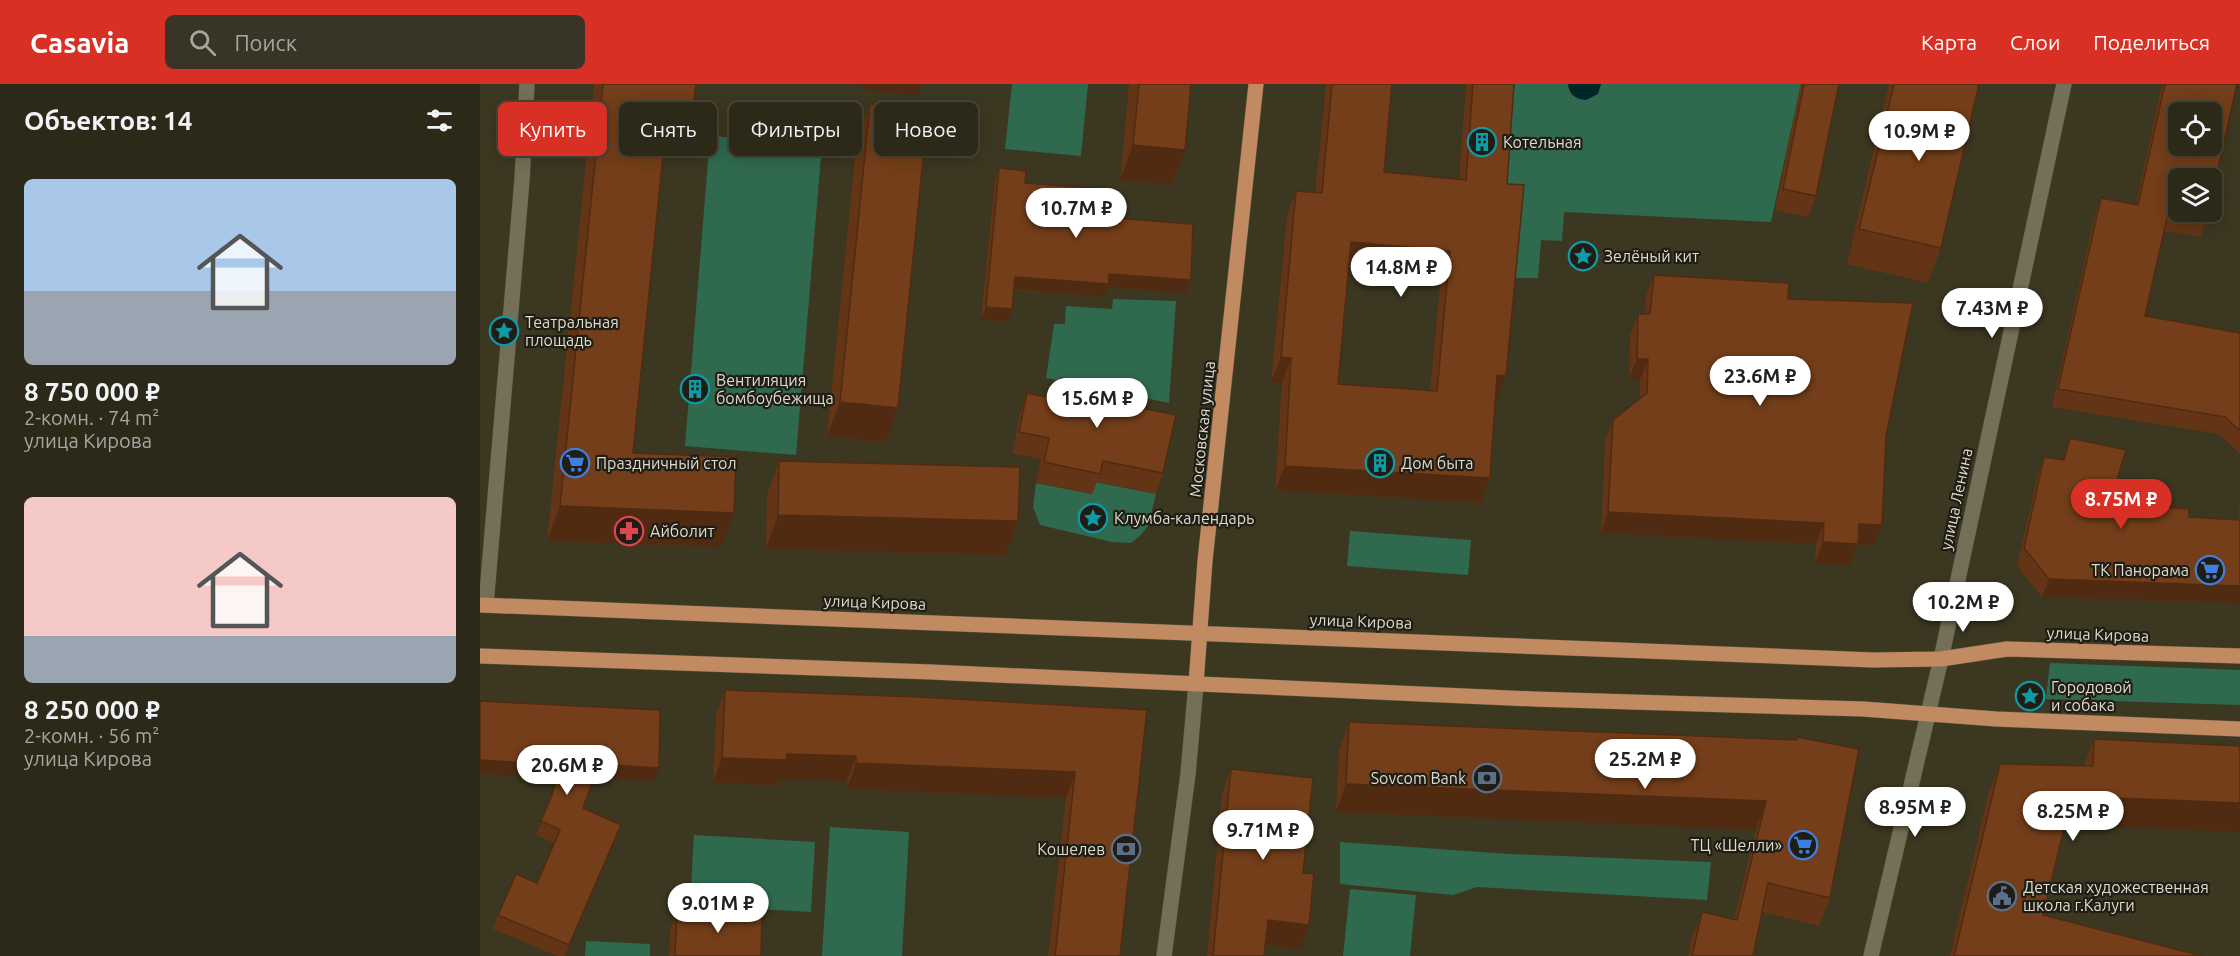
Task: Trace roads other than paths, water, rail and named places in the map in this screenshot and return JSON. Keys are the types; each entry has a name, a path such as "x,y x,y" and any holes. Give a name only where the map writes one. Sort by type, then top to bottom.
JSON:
{"main road":[{"path":"483,605 522,180 527,84"},
{"name":"Московская улица","path":"1164,956 1188,774 1205,561 1256,84"},
{"name":"улица Ленина","path":"1871,956 1914,765 1941,659 2064,84"},
{"name":"улица Кирова","path":"483,605 1873,660 1941,659 2007,649 2240,656"},
{"path":"480,656 1533,699 1863,709 1996,719 2240,729"}],"water":[{"path":"1568,84 1601,84 1598,94 1586,100 1574,96"}],"place":[{"name":"Котельная","path":"1482,142"},
{"name":"Зелёный кит","path":"1583,256"},
{"name":"Театральная площадь","path":"504,331"},
{"name":"Вентиляция бомбоубежища","path":"695,389"},
{"name":"Праздничный стол","path":"575,463"},
{"name":"Дом быта","path":"1380,463"},
{"name":"Клумба-календарь","path":"1093,518"},
{"name":"Айболит","path":"629,531"},
{"name":"ТК Панорама","path":"2210,570"},
{"name":"Городовой и собака","path":"2030,696"},
{"name":"Sovcom Bank","path":"1487,778"},
{"name":"ТЦ «Шелли»","path":"1803,845"},
{"name":"Кошелев","path":"1126,849"},
{"name":"Детская художественная школа г.Калуги","path":"2002,896"}]}
